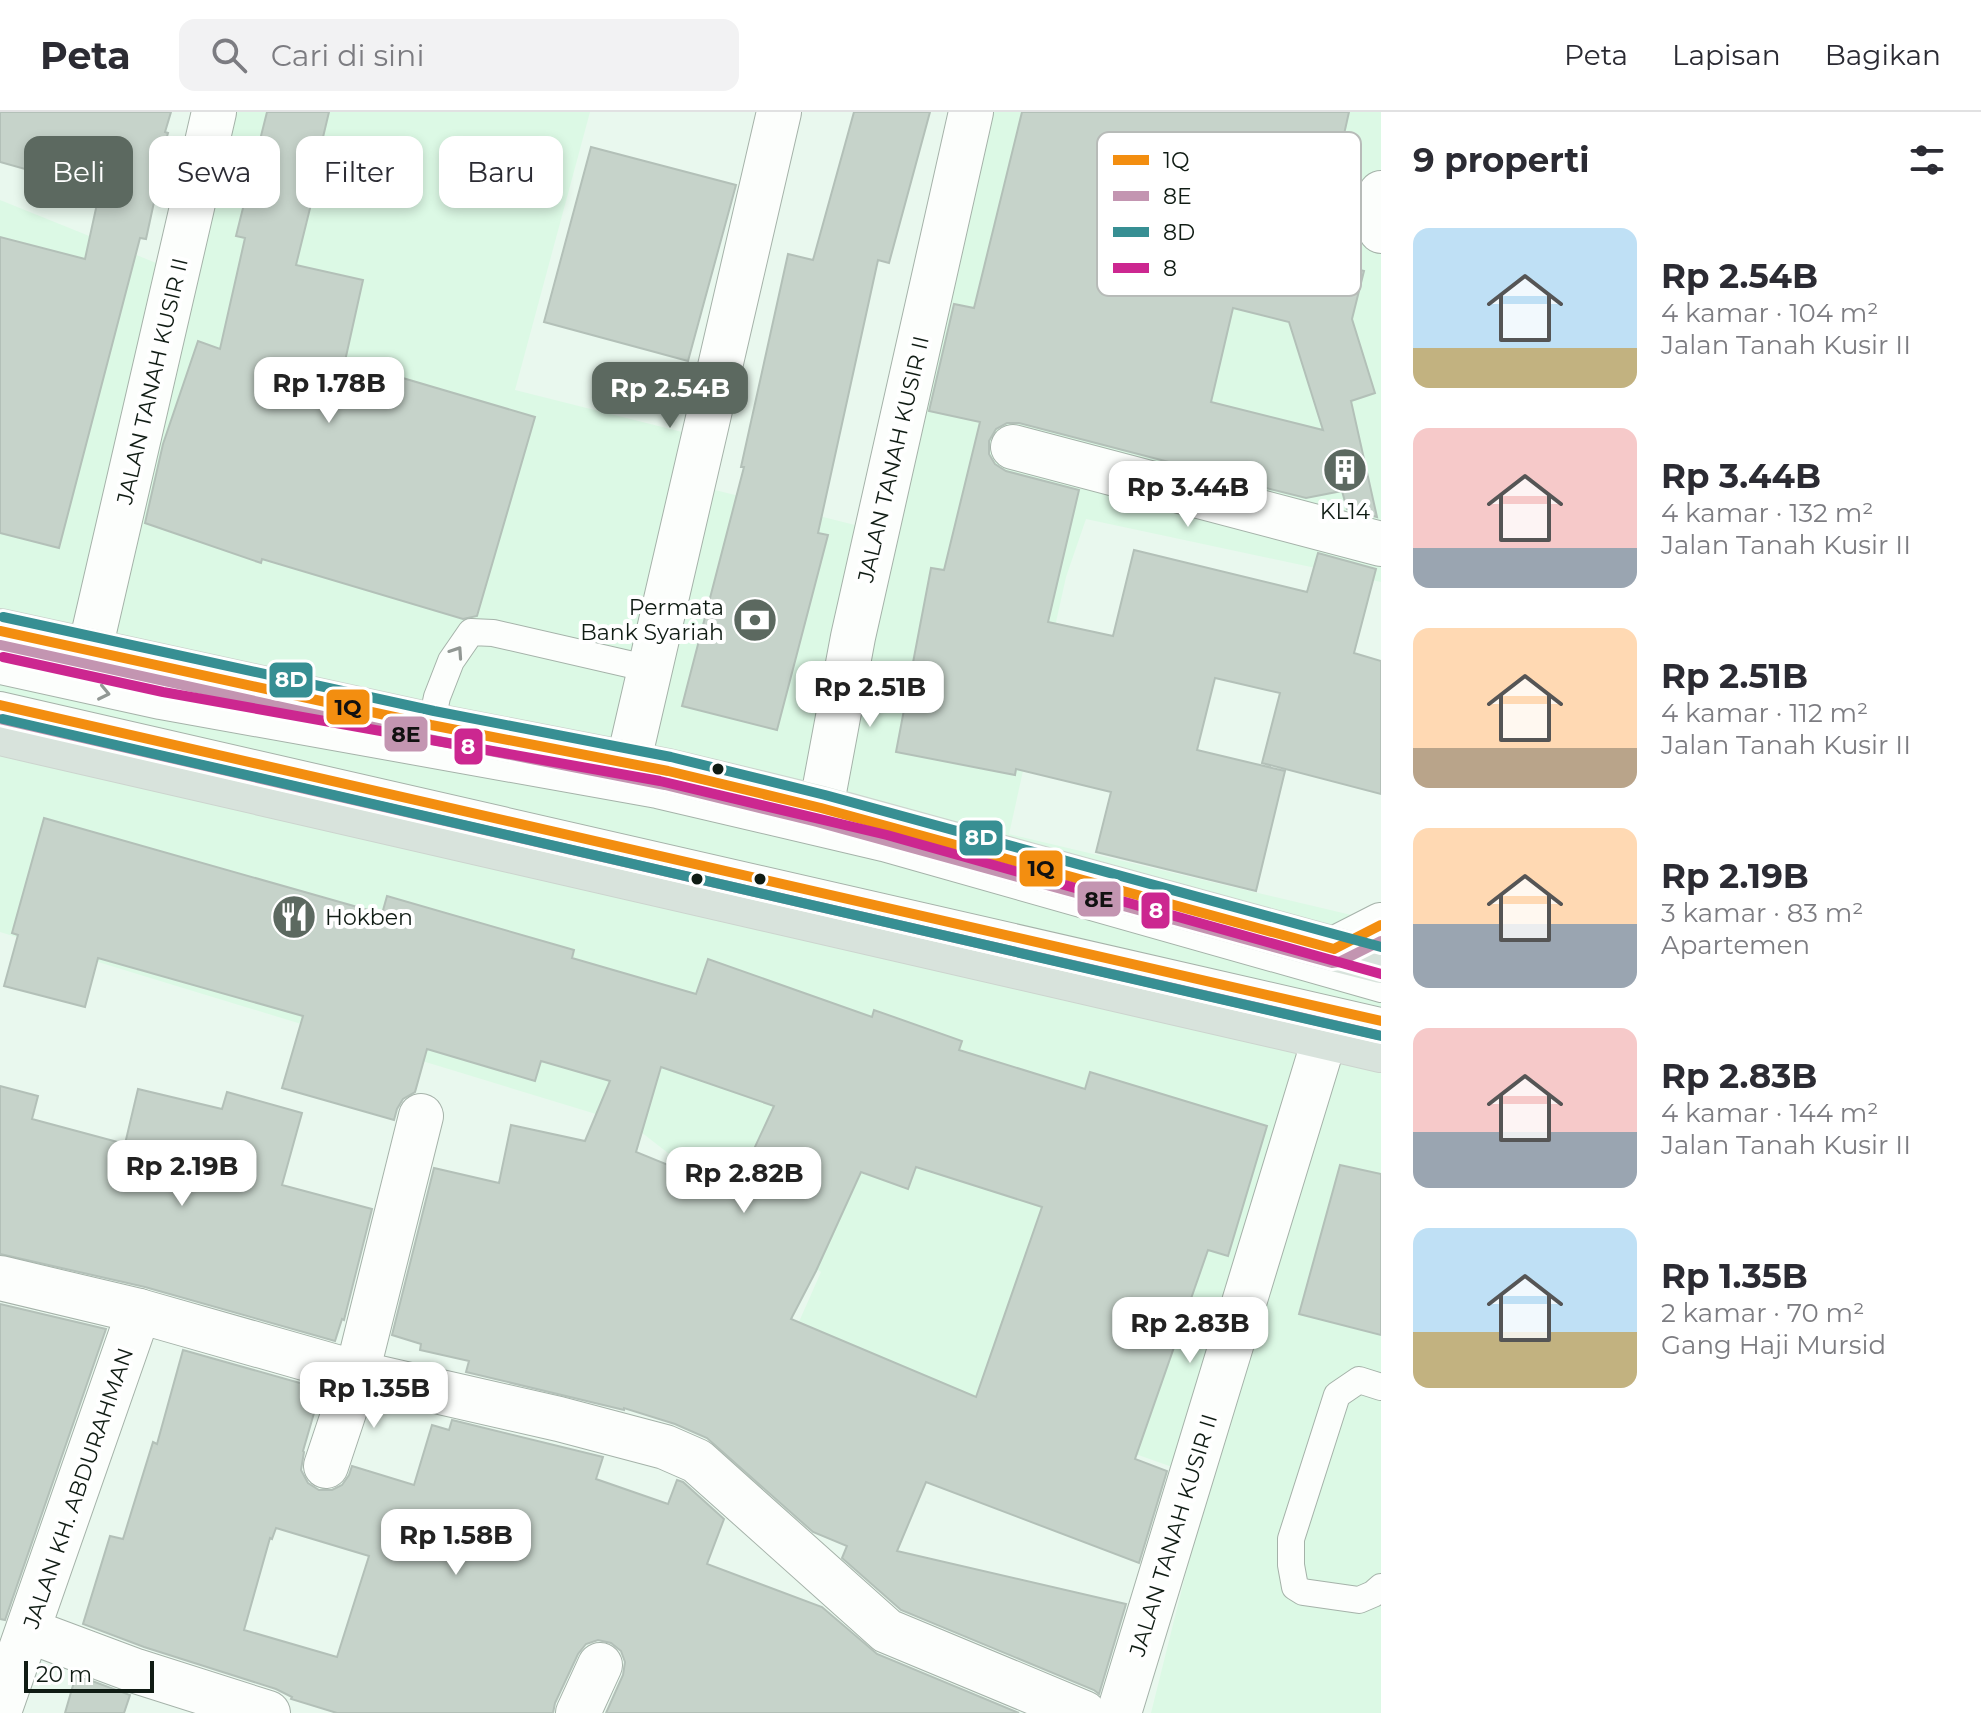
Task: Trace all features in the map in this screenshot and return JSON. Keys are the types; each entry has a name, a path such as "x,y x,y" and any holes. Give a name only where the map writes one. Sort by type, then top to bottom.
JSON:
{"highway":[{"path":"0,631 431,725 668,771 821,808 1381,961"},
{"path":"0,733 1381,1050"}],"street":[{"name":"JALAN TANAH KUSIR II","path":"90,649 214,112"},
{"name":"JALAN TANAH KUSIR II","path":"821,808 853,637 971,112"},
{"path":"628,764 773,113"},
{"path":"1381,193 1381,231"},
{"path":"1013,447 1381,544"},
{"path":"1334,949 1381,925"},
{"name":"JALAN TANAH KUSIR II","path":"1119,1713 1325,1037"},
{"path":"326,1466 357,1373 421,1116"},
{"path":"0,1278 139,1311 357,1373 665,1447 697,1461 887,1631 1084,1713"},
{"name":"JALAN KH. ABDURAHMAN","path":"0,1709 139,1311"},
{"path":"29,1631 136,1671 267,1712"},
{"path":"578,1713 600,1665"}],"lane":[{"path":"431,725 437,697 451,661 471,632 493,633 650,669"},
{"path":"0,671 160,706 657,795 883,848 1381,989"},
{"path":"0,705 1381,1021"},
{"path":"1381,1387 1359,1380 1337,1395 1291,1539 1291,1565 1295,1587 1303,1592 1359,1600 1381,1587"}],"shaded area":[{"path":"221,112 590,112 515,390 722,442 711,489 887,533 970,112 1381,112 1381,582 1086,519 1066,577 1009,834 1381,922 1381,1713 1151,1713 1209,1480 794,1333 821,1272 632,1125 0,932 0,200 181,273 197,208 280,208 280,136 215,136"}],"building":[{"path":"0,112 171,112 165,132 167,136 149,136 149,208 153,208 146,239 140,238 59,548 0,533 0,237 85,259 96,208 133,208 133,136 24,136 24,169 0,162"},
{"path":"267,112 329,112 323,136 296,136 296,208 310,208 296,265 363,280 345,361 535,417 477,616 463,619 262,559 261,563 145,523 163,444 198,341 220,349 245,238 236,236 243,208 280,208 280,136 261,136"},
{"path":"854,112 930,112 889,263 878,260 818,533 828,535 777,730 682,706 744,467 741,467 788,254 813,260"},
{"path":"1022,112 1349,112 1345,132 1097,132 1097,296 1358,296 1352,319 1375,393 1351,401 1377,517 1347,509 1342,491 1306,498 1238,481 1239,478 1019,423 1007,423 996,429 989,441 989,454 995,464 1006,471 1079,490 1048,622 1113,636 1134,550 1307,592 1318,553 1376,569 1354,653 1381,661 1381,794 1262,763 1280,693 1215,678 1197,750 1285,771 1256,891 1096,852 1111,792 1016,769 1015,775 896,752 931,568 944,570 980,422 929,411 954,304 974,308","holes":["1233,308 1289,322 1323,430 1211,402"]},
{"path":"591,147 736,185 688,361 544,322"},
{"path":"44,818 382,914 387,896 574,950 572,958 696,994 708,959 872,1017 874,1010 962,1041 959,1050 1085,1089 1090,1072 1267,1126 1228,1256 1208,1250 1135,1459 1167,1471 1139,1563 926,1482 897,1551 1126,1604 1099,1694 901,1610 842,1558 847,1546 813,1532 707,1438 624,1408 466,1372 469,1361 420,1350 421,1344 392,1335 434,1168 499,1183 511,1125 585,1141 610,1081 541,1061 535,1081 427,1049 415,1092 403,1099 394,1120 282,1088 303,1016 98,958 85,1007 4,986 18,935 12,933","holes":["661,1067 774,1106 734,1192 636,1152","916,1167 1042,1207 976,1397 791,1319 861,1172 908,1189"]},
{"path":"0,1086 38,1096 32,1119 125,1144 138,1089 222,1109 227,1092 302,1113 282,1185 372,1209 344,1320 335,1341 145,1287 0,1254"},
{"path":"1340,1165 1381,1174 1381,1335 1299,1314"},
{"path":"0,1304 106,1329 5,1620 0,1619"},
{"path":"183,1350 321,1389 303,1451 301,1470 308,1483 319,1490 332,1490 342,1485 352,1466 414,1485 432,1425 449,1430 452,1420 603,1457 596,1479 668,1504 677,1480 724,1519 707,1564 822,1607 877,1654 1019,1713 606,1713 623,1675 625,1662 621,1651 611,1643 598,1640 586,1644 578,1654 553,1713 337,1713 291,1699 276,1689 83,1624 110,1536 123,1539 153,1442 157,1444","holes":["276,1528 369,1556 337,1657 244,1630 270,1538"]},
{"path":"76,1675 130,1695 124,1713 65,1713"}],"transit line":[{"name":"8D","path":"3,617 434,711 671,757 825,795 1381,947"},
{"name":"1Q","path":"0,631 431,725 668,771 821,808 1334,949 1381,925"},
{"name":"8E","path":"0,645 428,739 665,785 817,822 1332,963 1381,941"},
{"name":"8","path":"3,657 163,692 660,781 887,835 1381,974"},
{"name":"1Q","path":"0,705 1381,1021"},
{"name":"8E","path":"0,719 1378,1035"},
{"name":"8D","path":"3,719 1381,1036"}],"place":[{"name":"KL14","path":"1345,470"},
{"name":"Permata Bank Syariah","path":"755,620"},
{"name":"Hokben","path":"294,917"}]}
